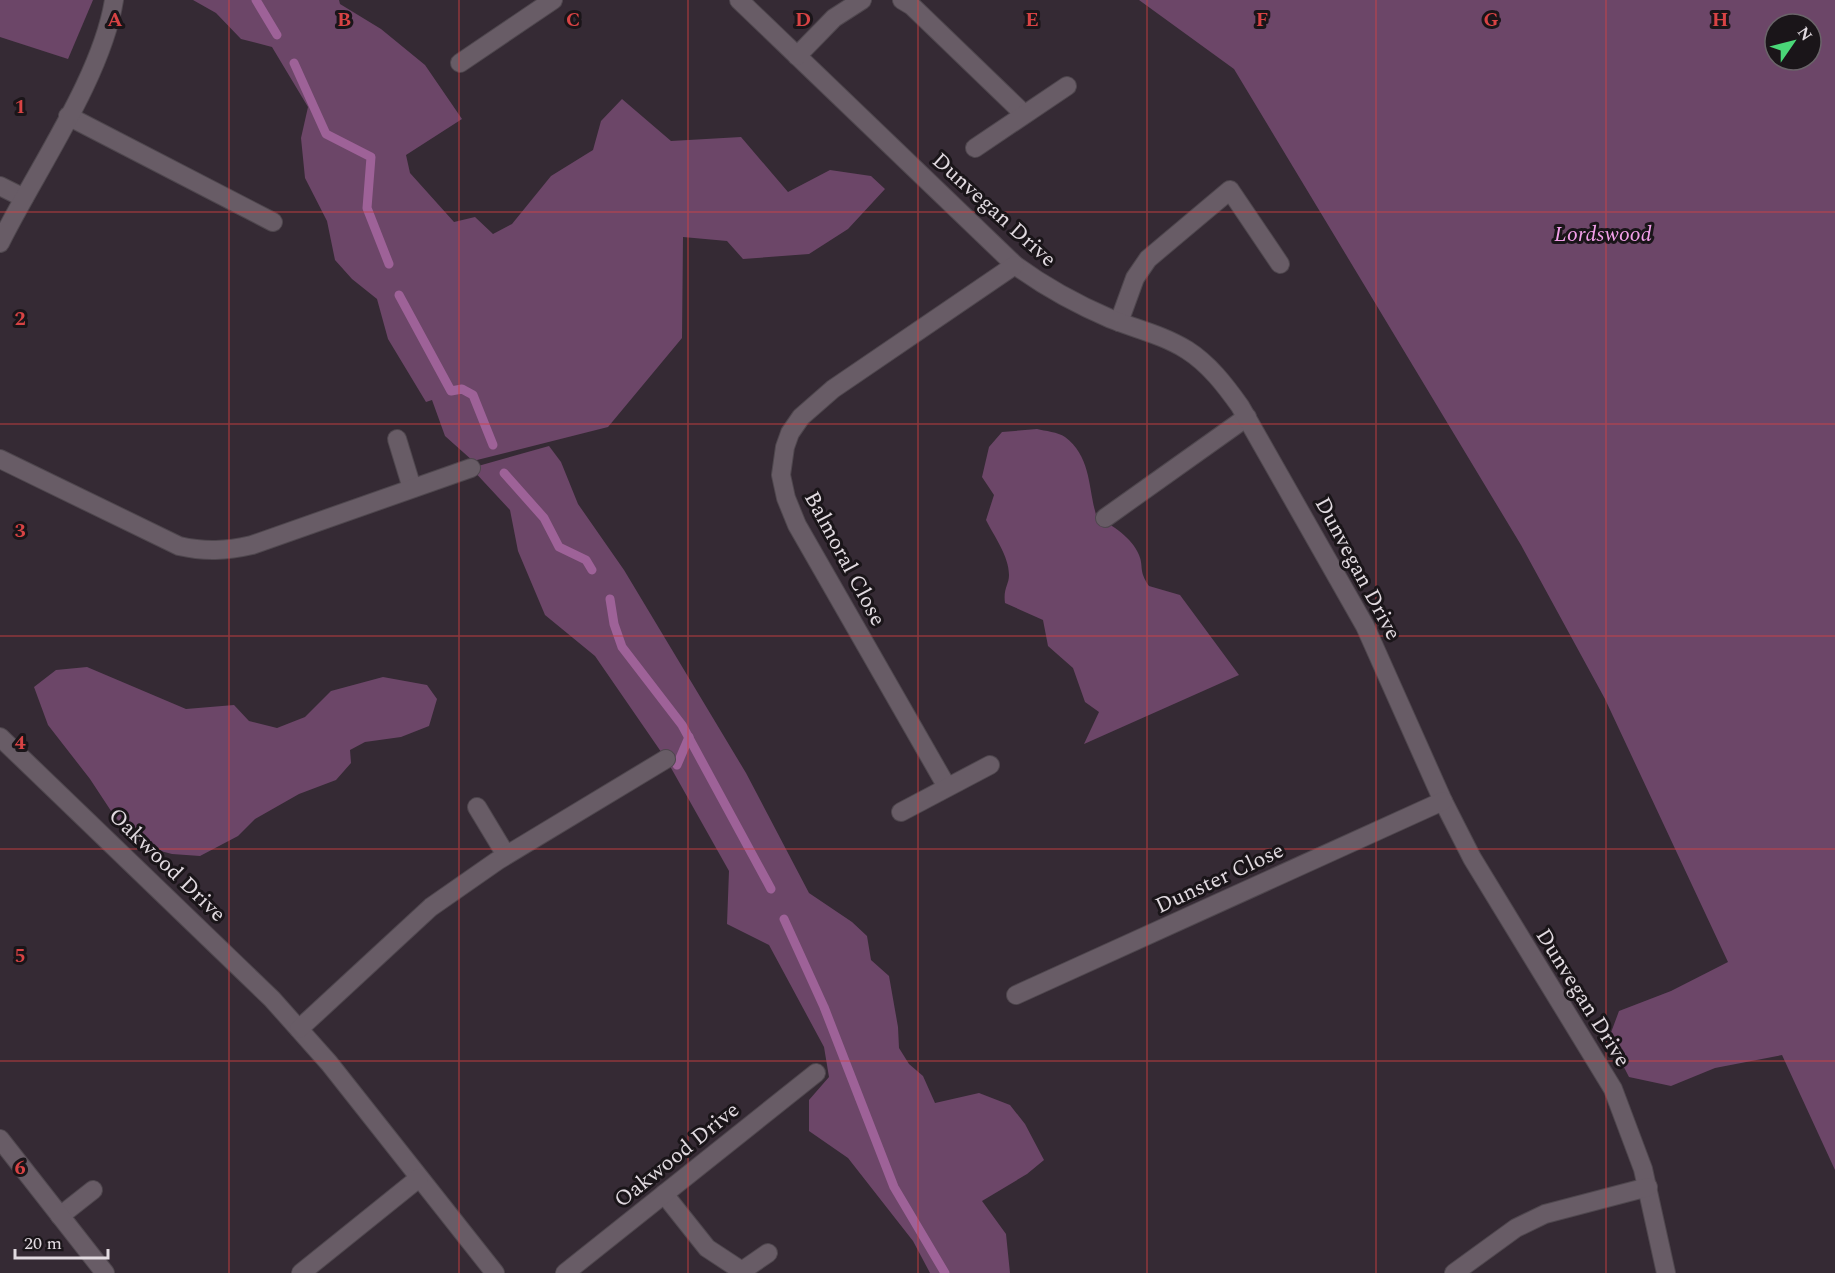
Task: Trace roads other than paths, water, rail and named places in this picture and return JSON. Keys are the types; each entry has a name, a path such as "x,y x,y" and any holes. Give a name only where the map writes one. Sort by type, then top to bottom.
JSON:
{"street":[{"path":"0,243 68,116 101,47 114,0"},
{"path":"460,63 553,0"},
{"name":"Dunvegan Drive","path":"739,0 1015,265 1067,299 1119,322 1165,338 1187,351 1224,384 1247,417 1365,626 1443,801 1472,858 1612,1089 1629,1127 1648,1187 1666,1273"},
{"path":"797,56 834,18 862,0"},
{"path":"902,0 912,6 1024,114"},
{"name":"Dunvegan Drive","path":"975,148 1067,86"},
{"path":"68,116 273,222"},
{"path":"0,186 24,198"},
{"path":"1119,322 1135,278 1148,259 1230,190 1280,264"},
{"name":"Balmoral Close","path":"947,787 797,525 786,498 781,474 790,433 816,402 1015,265"},
{"path":"1106,518 1247,417"},
{"path":"397,439 412,488"},
{"path":"0,459 170,542 202,551 229,550 252,545 471,468"},
{"name":"Oakwood Drive","path":"0,737 229,956 299,1029 358,1098 495,1273"},
{"path":"299,1029 431,908 506,855 666,759"},
{"path":"901,812 990,765"},
{"name":"Dunster Close","path":"1016,995 1443,801"},
{"path":"477,807 506,855"},
{"name":"Oakwood Drive","path":"566,1273 816,1074"},
{"path":"0,1139 105,1273"},
{"path":"301,1273 419,1178"},
{"path":"1454,1273 1516,1228 1545,1214 1648,1187"},
{"path":"60,1216 93,1190"},
{"path":"664,1194 707,1248 742,1271 768,1253"}],"waterway":[{"path":"256,0 277,35"},
{"path":"294,63 326,134 371,157 367,208 389,264"},
{"path":"399,295 451,391 462,389 473,395 493,445"},
{"path":"504,473 544,518 559,547 586,560 592,570"},
{"path":"610,599 614,624 622,647 682,725 771,889"},
{"path":"677,765 689,737"},
{"path":"784,919 824,1007 894,1187 945,1273"}],"park label":[{"name":"Lordswood","path":"1603,233"}]}
